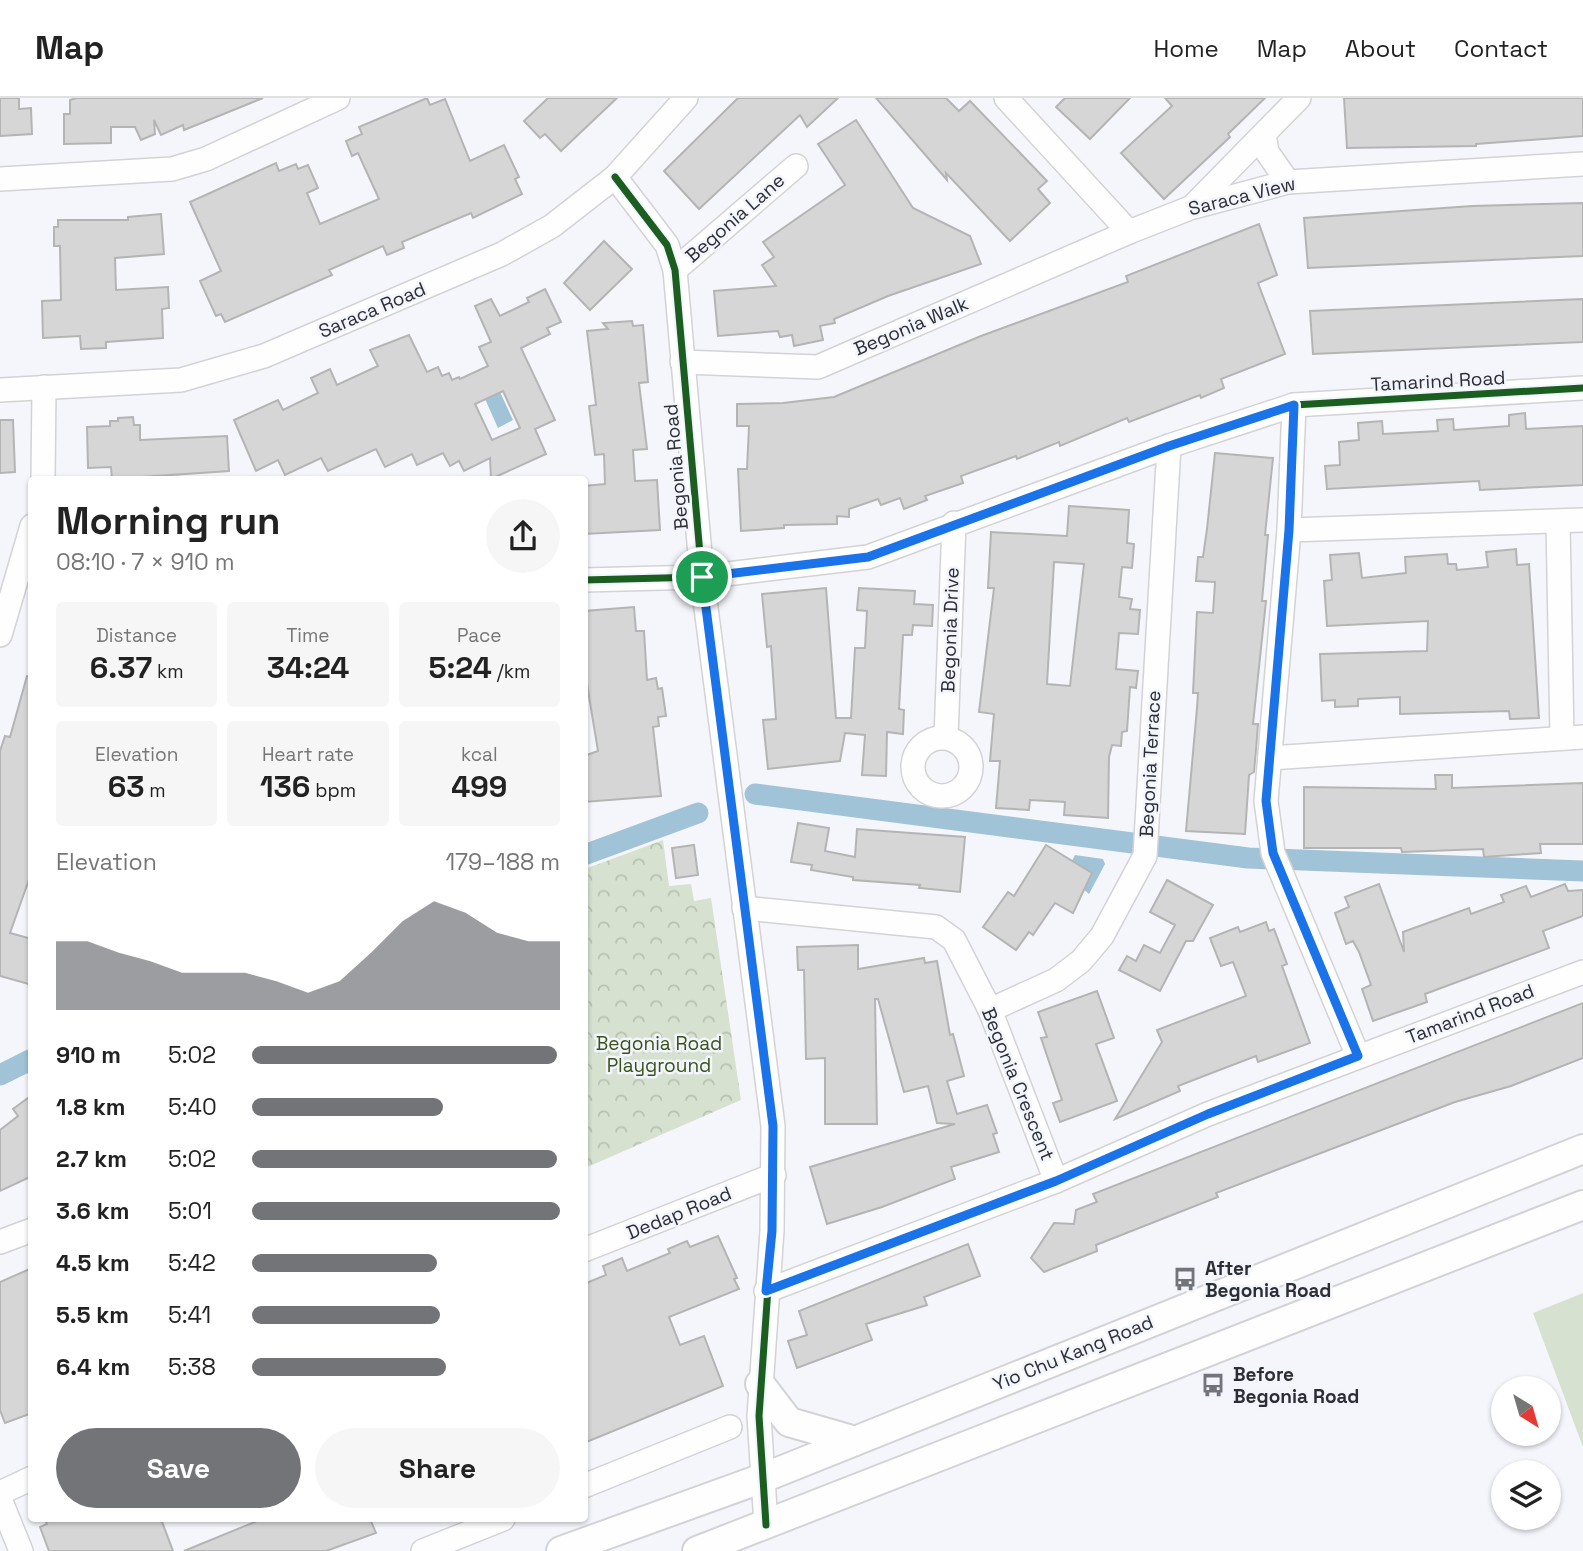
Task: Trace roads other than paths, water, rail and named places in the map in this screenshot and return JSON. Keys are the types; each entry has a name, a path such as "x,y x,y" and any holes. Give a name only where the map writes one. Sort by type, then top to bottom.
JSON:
{"main road":[{"name":"Yio Chu Kang Road","path":"561,1551 762,1478 1583,1149"},
{"path":"697,1551 1583,1205"},
{"path":"760,1384 789,1422 855,1441"}],"street":[{"path":"0,179 172,169 206,159 338,98"},
{"name":"Saraca Road","path":"0,390 181,380 264,356 502,254 552,226 615,177 686,98"},
{"path":"1006,98 1129,232"},
{"path":"1190,208 1299,98"},
{"path":"1264,135 1271,160 1288,182"},
{"name":"Saraca View","path":"1129,232 1190,208 1288,182 1583,164"},
{"name":"Begonia Lane","path":"675,270 796,166"},
{"name":"Begonia Road","path":"615,177 667,245 675,270 702,577 773,1126 774,1175 760,1384 766,1525"},
{"name":"Begonia Walk","path":"682,362 818,366 1129,232"},
{"path":"43,476 44,387"},
{"name":"Tamarind Road","path":"1294,405 1583,388"},
{"path":"588,580 702,577 868,557 954,523 1169,446 1294,405 1289,530 1266,801 1277,863 1358,1056"},
{"name":"Begonia Terrace","path":"990,1010 1056,980 1081,961 1102,936 1146,847 1169,446"},
{"path":"1289,530 1583,520"},
{"path":"1270,758 1572,737 1558,522"},
{"name":"Begonia Drive","path":"946,737 954,523"},
{"path":"0,635 28,540"},
{"name":"Begonia Crescent","path":"744,908 936,927 954,940 990,1010 1056,1181 766,1291"},
{"name":"Tamarind Road","path":"1056,1181 1208,1114 1583,972"},
{"name":"Dedap Road","path":"588,1248 774,1175"},
{"path":"0,1242 28,1232"},
{"path":"588,1484 730,1427"},
{"path":"0,1493 28,1480"},
{"path":"0,1499 21,1551"},
{"path":"423,1551 496,1522"}],"water":[{"path":"500,392 513,420 498,428 485,399"},
{"path":"1075,855 1103,859 1105,864 1089,894 1083,889 1072,861"}],"waterway":[{"path":"755,794 1248,858 1583,871"},
{"path":"588,854 698,813"},
{"path":"0,1075 28,1061"}],"place":[{"name":"After Begonia Road","path":"1185,1279"},
{"name":"Before Begonia Road","path":"1213,1385"}],"park label":[{"name":"Begonia Road Playground","path":"659,1054"}]}
